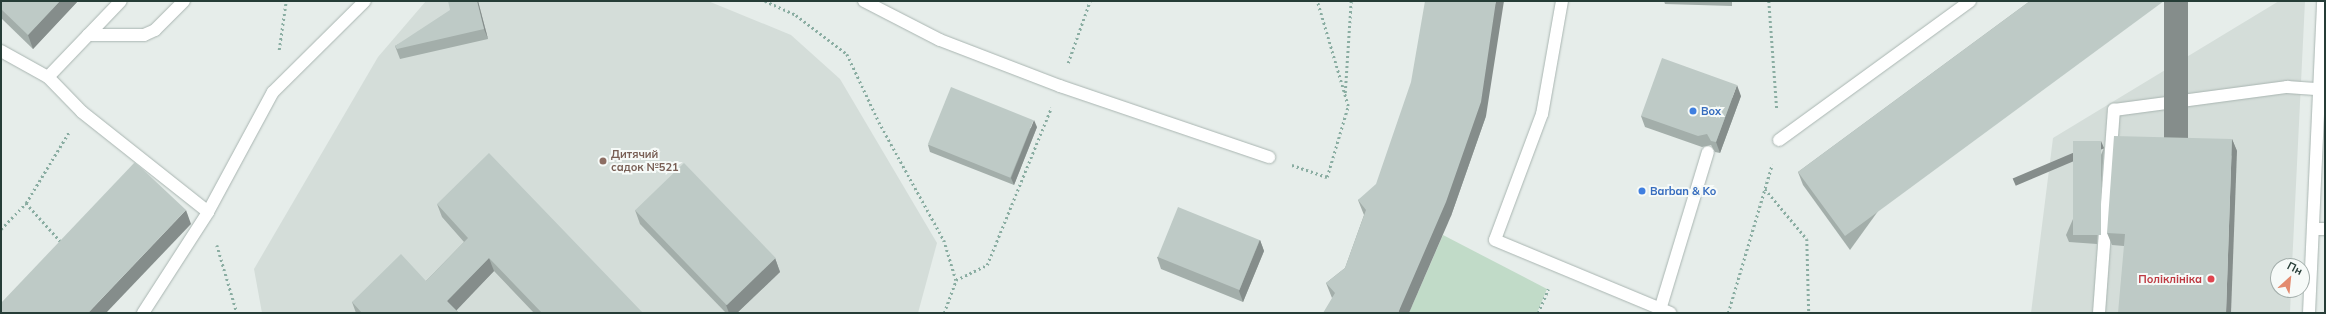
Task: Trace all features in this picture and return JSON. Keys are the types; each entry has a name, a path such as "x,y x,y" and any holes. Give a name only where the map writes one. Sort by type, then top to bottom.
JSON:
{"street":[{"path":"48,77 121,1"},
{"path":"88,35 144,35 155,30 184,1"},
{"path":"143,313 208,212 273,92 365,1"},
{"path":"864,1 940,40 1060,86 1269,157"},
{"path":"1562,1 1542,114 1495,240 1663,312 1708,152"},
{"path":"1779,140 1970,1"},
{"path":"2309,313 2319,229 2319,89 2323,1"},
{"path":"1,51 48,77 82,112 208,212"},
{"path":"2099,313 2114,110 2287,88 2319,89"}],"path":[{"path":"273,92 286,1"},
{"path":"765,1 796,15 847,54 880,122 944,240 956,280 944,313"},
{"path":"956,280 987,265 1060,86 1090,1"},
{"path":"1269,157 1327,177 1348,106 1317,1"},
{"path":"1345,96 1351,1"},
{"path":"1,229 26,203 82,112"},
{"path":"1765,188 1807,239 1809,313"},
{"path":"26,203 64,246"},
{"path":"208,212 237,313"}],"shaded area":[{"name":"Дитячий садок №521","path":"426,1 708,1 791,35 840,79 937,243 918,313 262,313 254,269 378,57"},
{"path":"2279,1 2305,1 2292,258 2270,258 2270,298 2291,298 2290,313 2031,313 2053,138"}],"green space":[{"path":"1443,235 1547,289 1537,313 1409,313"}],"building":[{"path":"1,1 60,1 28,35 1,9"},
{"path":"448,1 477,1 484,29 397,49 395,46 450,10"},
{"path":"1425,1 1496,1 1481,102 1446,202 1398,313 1323,313 1335,293 1326,283 1345,268 1366,210 1358,200 1376,184 1411,82"},
{"path":"2030,1 2164,1 1845,236 1798,172"},
{"name":"Box","path":"1662,58 1737,85 1716,142 1711,141 1707,134 1698,136 1641,116"},
{"path":"951,87 1034,120 1010,178 928,144"},
{"path":"2114,136 2232,139 2226,313 2118,313 2125,234 2107,233"},
{"path":"2073,141 2101,141 2101,235 2073,235"},
{"path":"489,153 643,313 542,313 489,258 447,301 459,313 362,313 352,302 401,254 426,281 468,238 437,204"},
{"path":"135,162 186,210 88,313 1,313 1,303"},
{"path":"684,163 776,258 727,305 635,210"},
{"path":"1178,207 1260,240 1239,290 1158,257"}],"place":[{"name":"Box","path":"1693,111"},
{"name":"Дитячий садок №521","path":"603,161"},
{"name":"Barban & Ko","path":"1642,191"},
{"name":"Поліклініка","path":"2211,279"}]}
